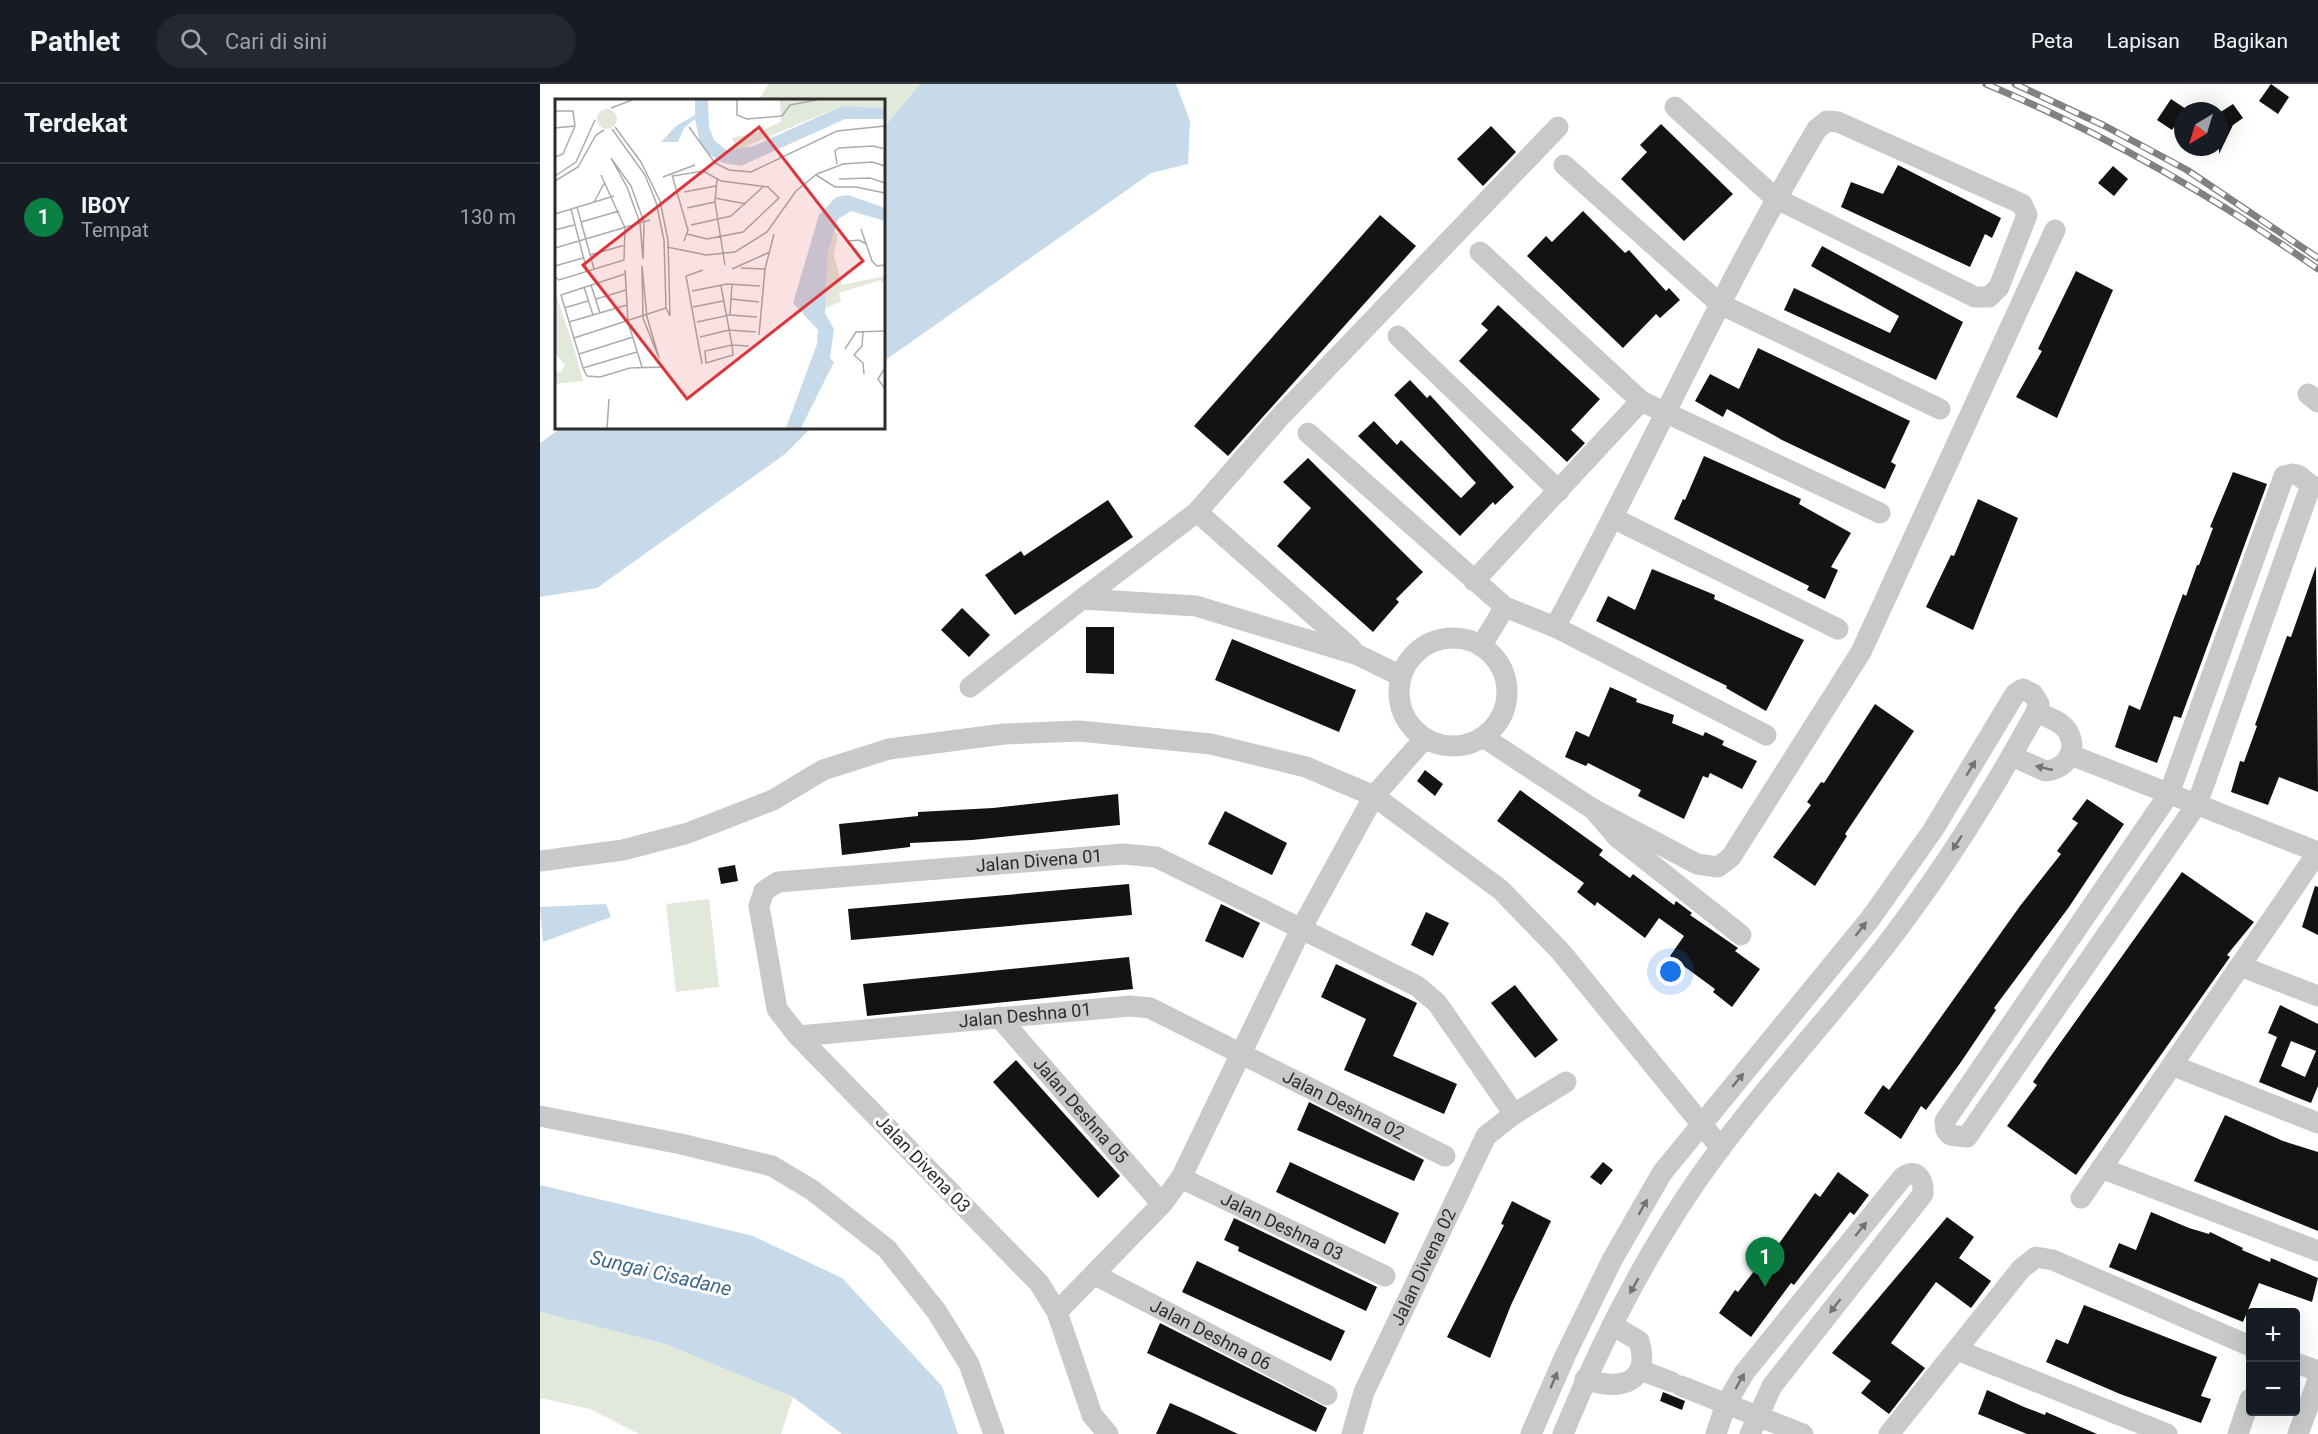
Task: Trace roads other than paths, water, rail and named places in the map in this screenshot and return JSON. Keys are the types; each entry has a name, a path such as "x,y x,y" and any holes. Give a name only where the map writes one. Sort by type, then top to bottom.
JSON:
{"street":[{"path":"1555,627 1615,519 1665,410 1775,198 1817,129 1827,121 1838,122 2022,204 2027,215 1999,286 1989,297 1975,297 1775,198 1675,107"},
{"path":"970,687 1082,598 1197,512 1278,419 1558,128"},
{"path":"1564,165 1720,304 1940,409"},
{"path":"1483,737 1593,809 1697,864 1718,867 1731,857 1861,652 2055,230"},
{"path":"1480,252 1641,401 1665,410 1880,513"},
{"path":"1398,336 1559,490"},
{"path":"1474,581 1641,401"},
{"path":"1308,433 1505,607 1555,627 1766,735"},
{"path":"2298,475 2311,486 2198,804 1967,1137 1959,1138 1950,1135 1946,1130 1945,1121 2169,794 2284,476 2298,475"},
{"path":"1197,512 1358,655"},
{"path":"1615,519 1838,629"},
{"path":"1082,598 1196,606 1358,655 1401,676"},
{"path":"1481,645 1505,607"},
{"path":"1443,638 1462,638 1481,645 1497,660 1506,680 1506,702 1498,722 1483,737 1464,745 1444,745 1425,738 1412,727 1402,711 1398,693 1401,676 1410,658 1424,645 1443,638"},
{"path":"1531,1434 1565,1356 1612,1260 1662,1173 1870,919 1933,830 2015,694 2023,689 2033,694 2039,704 2036,712 2012,756 1953,849 1890,939 1721,1148 1667,1227 1612,1325 1563,1434"},
{"path":"2012,756 2045,771 2063,766 2071,755 2072,744 2067,731 2054,720 2036,712"},
{"path":"540,861 623,850 688,833 773,800 823,770 889,749 1004,734 1079,731 1211,744 1306,767 1374,796 1501,890 1561,952 1721,1148"},
{"path":"1057,1311 1095,1275 1162,1204 1181,1178 1301,929 1374,796 1425,738"},
{"path":"2071,755 2318,852 2174,1066 2081,1197"},
{"path":"1593,809 1617,837 1741,934"},
{"name":"Jalan Divena 01","path":"764,891 778,882 1123,854 1156,857 1301,929"},
{"name":"Jalan Divena 03","path":"764,891 759,906 777,1009 798,1036 1039,1283 1057,1311 1092,1414 1108,1434"},
{"path":"1301,929 1417,986 1437,1003 1514,1114"},
{"path":"2240,966 2318,996"},
{"name":"Jalan Deshna 01","path":"798,1036 1130,1005 1150,1008 1242,1055"},
{"name":"Jalan Deshna 05","path":"999,1017 1162,1204"},
{"name":"Jalan Deshna 02","path":"1242,1055 1445,1156"},
{"path":"2174,1066 2318,1123"},
{"name":"Jalan Divena 02","path":"1352,1434 1364,1392 1486,1136 1514,1114 1566,1082"},
{"path":"540,1116 681,1144 772,1166 812,1190 887,1249 937,1312 969,1364 994,1434"},
{"path":"2101,1167 2318,1251"},
{"path":"1716,1434 1726,1404 1744,1373 1902,1178 1912,1173 1917,1174 1923,1182 1923,1194 1772,1386 1753,1426"},
{"name":"Jalan Deshna 03","path":"1181,1178 1385,1276"},
{"path":"1889,1434 2021,1269 2036,1257 2053,1260 2246,1344"},
{"name":"Jalan Deshna 06","path":"1095,1275 1327,1395"},
{"path":"1586,1379 1602,1385 1619,1386 1631,1380 1640,1370 1643,1356 1639,1341 1612,1325"},
{"path":"1957,1350 2167,1434"},
{"path":"2300,1365 2318,1371"},
{"path":"1640,1370 1726,1404 1753,1426 1803,1434"},
{"path":"2298,1434 2318,1380"},
{"path":"2238,1434 2246,1411"}],"water":[{"path":"920,84 1176,84 1190,121 1188,164 1151,173 885,360 885,126"},
{"path":"560,429 810,429 785,454 597,588 540,597 540,443"},
{"path":"606,904 611,917 543,942 540,907"},
{"name":"Sungai Cisadane","path":"540,1185 753,1236 842,1278 942,1386 958,1434 842,1434 793,1397 665,1344 540,1312"}],"railway":[{"path":"1986,84 2073,124 2157,168 2238,216 2318,269"},
{"path":"2015,84 2105,126 2187,170 2318,258"}],"place":[{"name":"IBOY","path":"1765,1287"}]}
